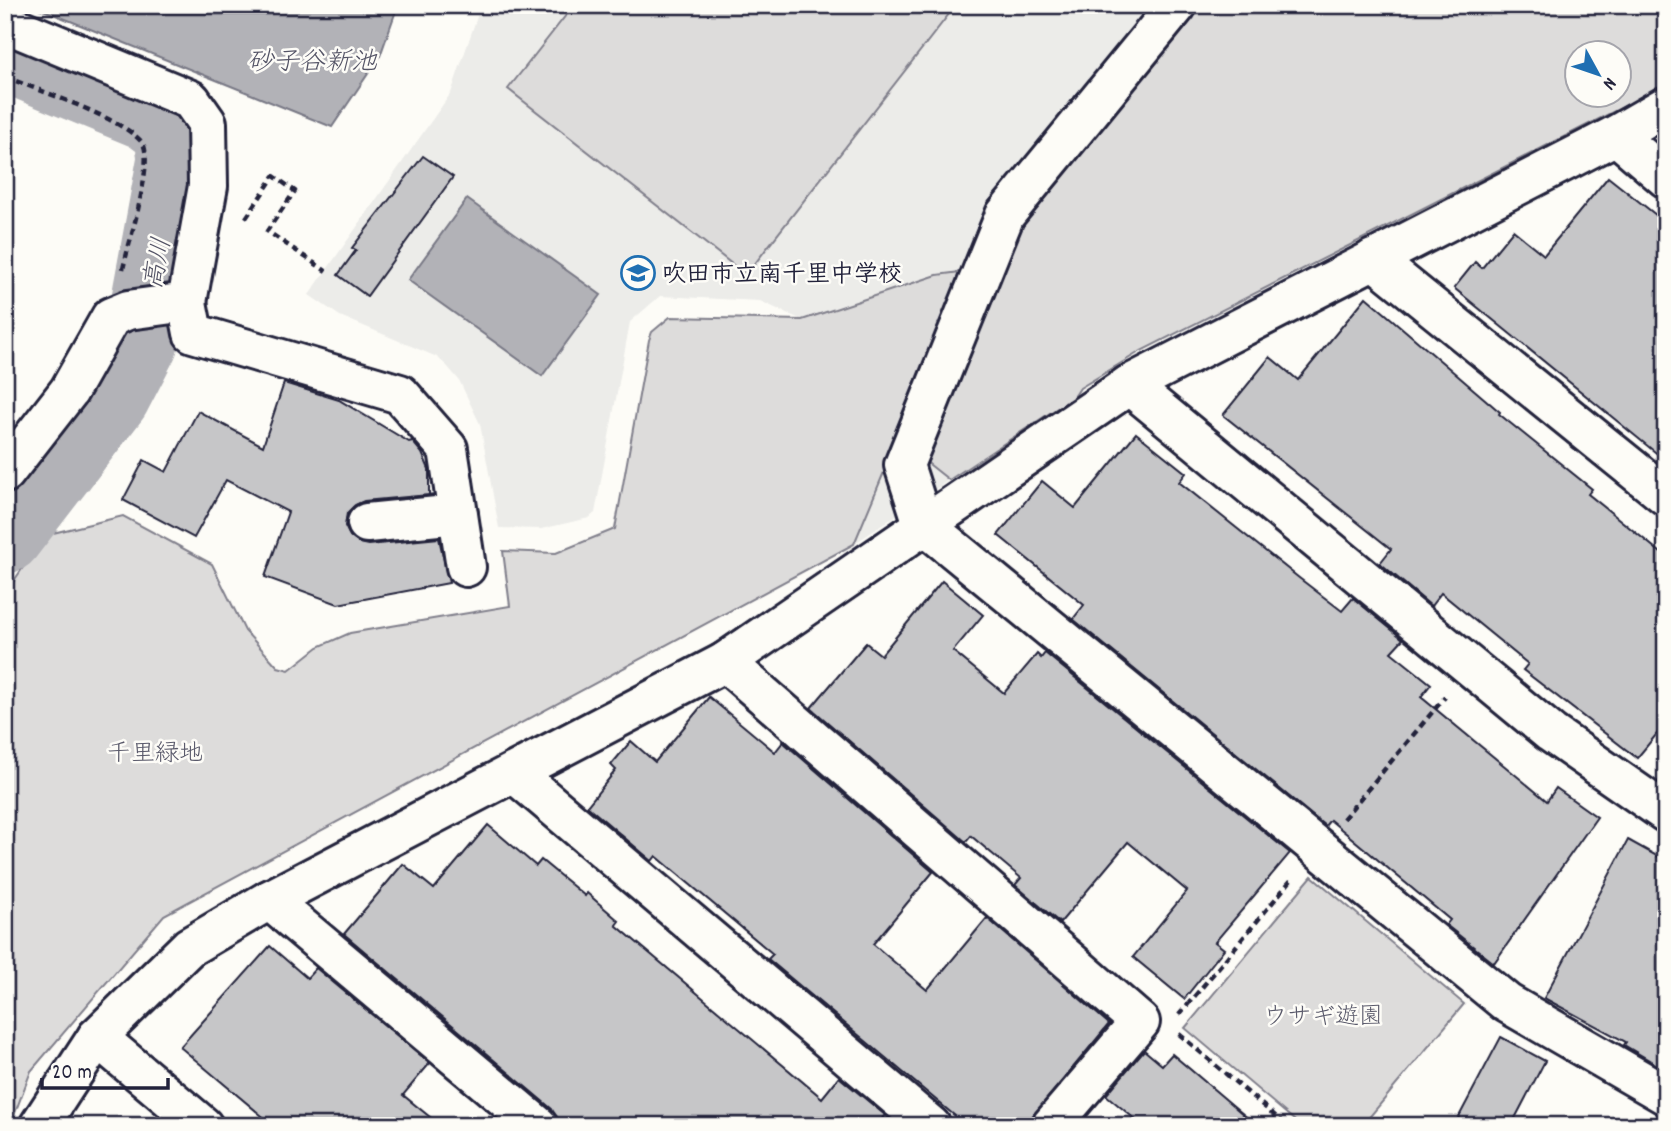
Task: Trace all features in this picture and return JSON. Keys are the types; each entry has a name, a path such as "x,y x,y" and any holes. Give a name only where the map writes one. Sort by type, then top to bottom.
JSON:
{"street":[{"path":"1142,5 1054,120 1005,215 904,465 923,524 1507,1003 1666,1095"},
{"path":"1005,215 1177,5"},
{"path":"5,23 191,100 207,123 208,186 182,303 193,333 400,394 448,449 466,567"},
{"path":"39,1126 97,1037 190,947 269,900 725,662 1129,385 1616,135 1666,106"},
{"path":"1616,135 1666,178"},
{"path":"1373,259 1666,496"},
{"path":"5,472 69,391 120,314 182,303"},
{"path":"1129,385 1550,733 1664,808"},
{"path":"367,523 458,514"},
{"path":"725,662 1140,1022 1051,1126"},
{"path":"514,772 931,1126"},
{"path":"269,900 538,1126"},
{"path":"97,1037 203,1126"}],"path":[{"path":"5,77 116,122 136,134 144,148 146,167 120,314"},
{"path":"255,205 274,176 295,191 267,231 326,271"},
{"path":"1287,1126 1170,1026 1471,667"}],"shaded area":[{"name":"吹田市立南千里中学校","path":"481,5 1191,5 920,456 949,480 854,544 967,271 937,275 802,320 760,301 660,296 630,322 595,513 589,518 541,529 499,528 480,424 459,380 447,366 437,357 340,316 309,295 451,93"}],"green space":[{"path":"574,5 956,5 746,275 508,89"},
{"path":"1191,5 1666,5 1666,85 1632,102 1632,38 1562,38 1562,108 1621,108 1141,351 1080,388 1074,397 949,480 920,457 1018,219"},
{"name":"千里緑地","path":"968,271 854,544 164,915 31,1071 10,1126 5,1126 5,594 45,535 123,516 212,564 245,631 278,667 289,670 318,647 350,633 510,606 503,551 556,553 615,529 649,340 652,332 670,317 802,320 937,275"},
{"name":"ウサギ遊園","path":"1312,876 1464,1004 1362,1126 1301,1126 1185,1028"}],"water":[{"name":"砂子谷新池","path":"31,5 398,5 380,56 332,127"},
{"path":"467,199 601,295 542,376 408,280"}],"building":[{"path":"423,156 453,177 367,296 338,275 356,250 352,248"},
{"path":"1608,177 1666,223 1666,461 1454,288 1475,262 1482,268 1513,230 1544,255"},
{"path":"1366,297 1500,412 1499,414 1592,489 1588,494 1666,557 1666,723 1637,758 1523,670 1528,664 1441,593 1431,606 1380,563 1391,549 1223,415 1270,357 1298,380"},
{"path":"284,383 339,400 409,442 412,441 422,453 429,469 429,495 364,501 347,513 345,526 350,536 359,543 368,545 439,538 449,583 338,604 265,577 288,512 226,480 194,538 123,500 144,460 166,472 198,411 263,446"},
{"path":"1136,433 1186,473 1179,482 1299,578 1342,611 1353,598 1403,639 1391,652 1431,684 1421,697 1547,801 1556,788 1597,817 1494,963 1446,925 1450,920 1330,820 1325,826 1073,619 1084,605 998,535 1042,481 1075,508"},
{"path":"942,581 983,615 953,651 1004,693 1037,654 1041,658 1045,653 1290,853 1215,942 1224,949 1184,999 1133,957 1187,891 1128,842 1060,923 1015,885 1021,878 971,836 966,842 811,708 866,643 881,655"},
{"path":"709,697 775,752 783,742 933,872 873,944 927,990 987,918 1109,1024 1025,1126 967,1126 768,959 773,954 656,856 652,861 587,806 616,770 611,765 631,741 655,762"},
{"path":"488,825 536,866 541,860 585,896 587,893 619,921 616,925 822,1098 839,1077 885,1115 876,1126 559,1126 552,1109 344,934 403,864 434,889"},
{"path":"1628,840 1666,861 1666,1070 1624,1045 1626,1042 1544,998"},
{"path":"270,946 307,978 316,968 430,1063 403,1095 441,1126 274,1126 180,1047"},
{"path":"1501,1037 1545,1061 1511,1126 1454,1126"},
{"path":"1144,1050 1162,1065 1172,1054 1257,1126 1143,1126 1106,1095"}],"waterway":[{"name":"高川","path":"5,54 148,113 171,130 175,158 141,342 113,396 5,536"}],"place":[{"name":"吹田市立南千里中学校","path":"638,273"}]}
